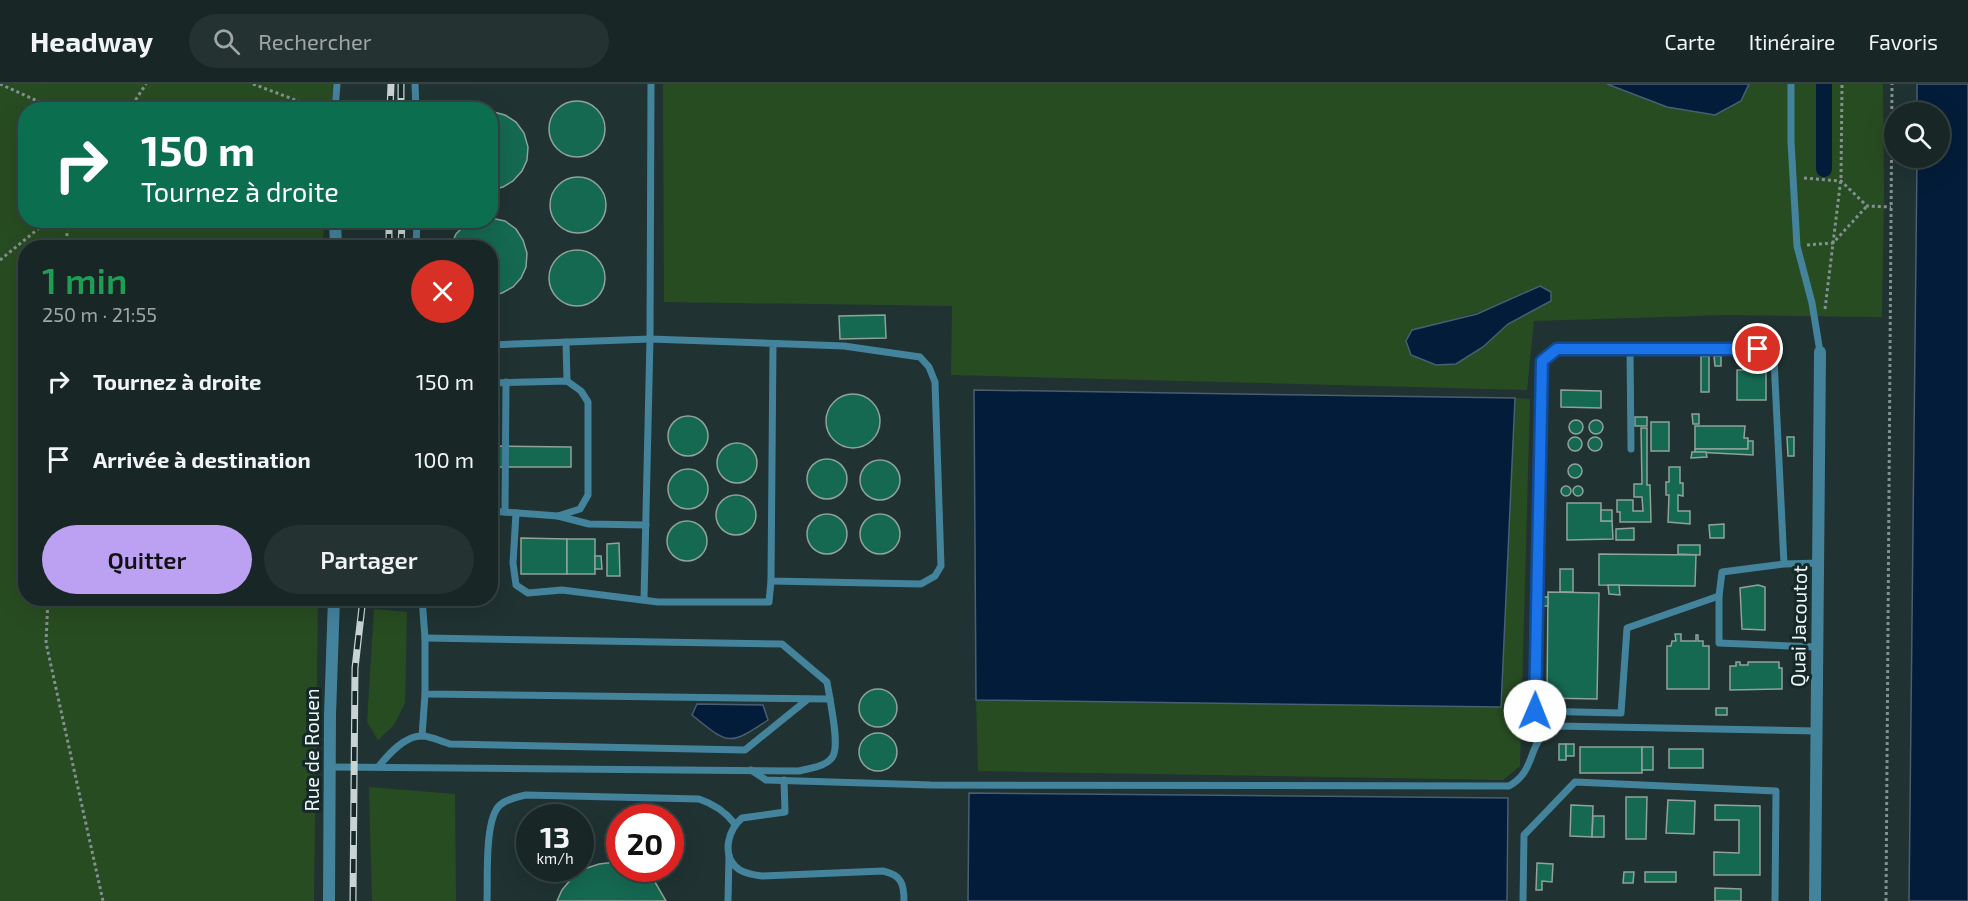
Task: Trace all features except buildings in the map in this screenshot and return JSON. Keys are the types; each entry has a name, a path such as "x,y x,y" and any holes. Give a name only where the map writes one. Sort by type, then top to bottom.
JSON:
{"street":[{"name":"Quai Jacoutot","path":"1815,901 1820,352"},
{"name":"Rue de Rouen","path":"330,901 330,692 334,606"}],"lane":[{"path":"336,102 337,84"},
{"path":"416,84 416,102"},
{"path":"644,600 650,339 651,84"},
{"path":"1791,84 1797,246 1812,303 1820,352"},
{"path":"498,345 650,339 844,346 920,357 929,367 935,381 940,566 934,576 921,584 771,581"},
{"path":"566,342 567,381"},
{"path":"516,513 513,563 516,585 528,593 562,590 658,602 770,602 773,344"},
{"path":"1719,596 1627,628 1621,713 1535,711 1542,361 1557,349 1758,349 1774,359 1784,564"},
{"path":"1630,349 1631,449"},
{"path":"498,382 567,381 581,391 588,402 588,495 580,509 558,516"},
{"path":"505,512 506,382"},
{"path":"498,512 558,516 589,525 646,525"},
{"path":"1817,647 1719,644 1719,596 1722,572 1784,564 1819,563"},
{"path":"422,736 425,694 423,606"},
{"path":"331,767 799,771 827,762 833,755 835,743 827,682 782,644 425,639"},
{"path":"425,694 830,699"},
{"path":"379,766 386,757 405,742 422,736 450,744 745,750 808,699"},
{"path":"751,770 766,780 931,785 1509,786 1525,773 1538,739 1545,731 1557,726 1817,731"},
{"path":"728,901 730,832 742,818 785,812 784,780"},
{"path":"1523,901 1524,835 1575,782 1776,791 1775,901"},
{"path":"488,901 491,816 499,806 526,795 699,799 718,807 735,824"},
{"path":"729,856 736,867 749,874 762,876 883,871 893,873 902,883 904,901"}],"path":[{"path":"0,84 39,102"},
{"path":"134,102 146,84"},
{"path":"253,84 301,102"},
{"path":"1824,319 1840,181 1842,84"},
{"path":"1886,901 1892,84"},
{"path":"1793,178 1840,181 1867,206 1891,207"},
{"path":"1797,246 1833,243 1867,206"},
{"path":"24,240 39,228"},
{"path":"0,260 18,245"},
{"path":"48,606 46,643 104,901"}],"green space":[{"path":"0,84 333,84 332,102 18,102 18,228 324,228 323,240 18,240 18,606 318,606 314,901 0,901"},
{"path":"663,84 1883,84 1882,317 1727,315 1534,321 1527,390 951,375 952,306 664,302","holes":["1482,311 1529,312 1508,324 1483,347 1413,330"]},
{"path":"1515,398 1530,399 1520,766 1503,780 978,771 976,700 1500,707"},
{"path":"374,609 407,612 405,703 394,725 378,740 367,722"},
{"path":"369,787 455,794 456,901 372,901"}],"water":[{"path":"1607,84 1749,84 1741,101 1715,115 1667,107"},
{"path":"1917,84 1968,84 1968,901 1909,901 1917,168 1950,168 1950,102 1917,102"},
{"path":"1540,286 1551,292 1551,301 1508,324 1483,347 1456,364 1436,365 1411,355 1406,341 1412,330 1477,314"},
{"path":"974,390 1515,398 1501,707 976,700"},
{"path":"697,704 763,705 768,720 744,735 728,738 713,732 692,715"},
{"path":"969,793 1508,798 1507,901 968,901"}],"waterway":[{"path":"1824,84 1824,169"}],"railway":[{"path":"390,102 391,84"},
{"path":"401,84 401,102"},
{"path":"389,228 389,240"},
{"path":"401,240 402,228"},
{"path":"353,901 355,668 362,606"}],"route":[{"path":"1535,711 1542,361 1557,349 1758,349"}]}
